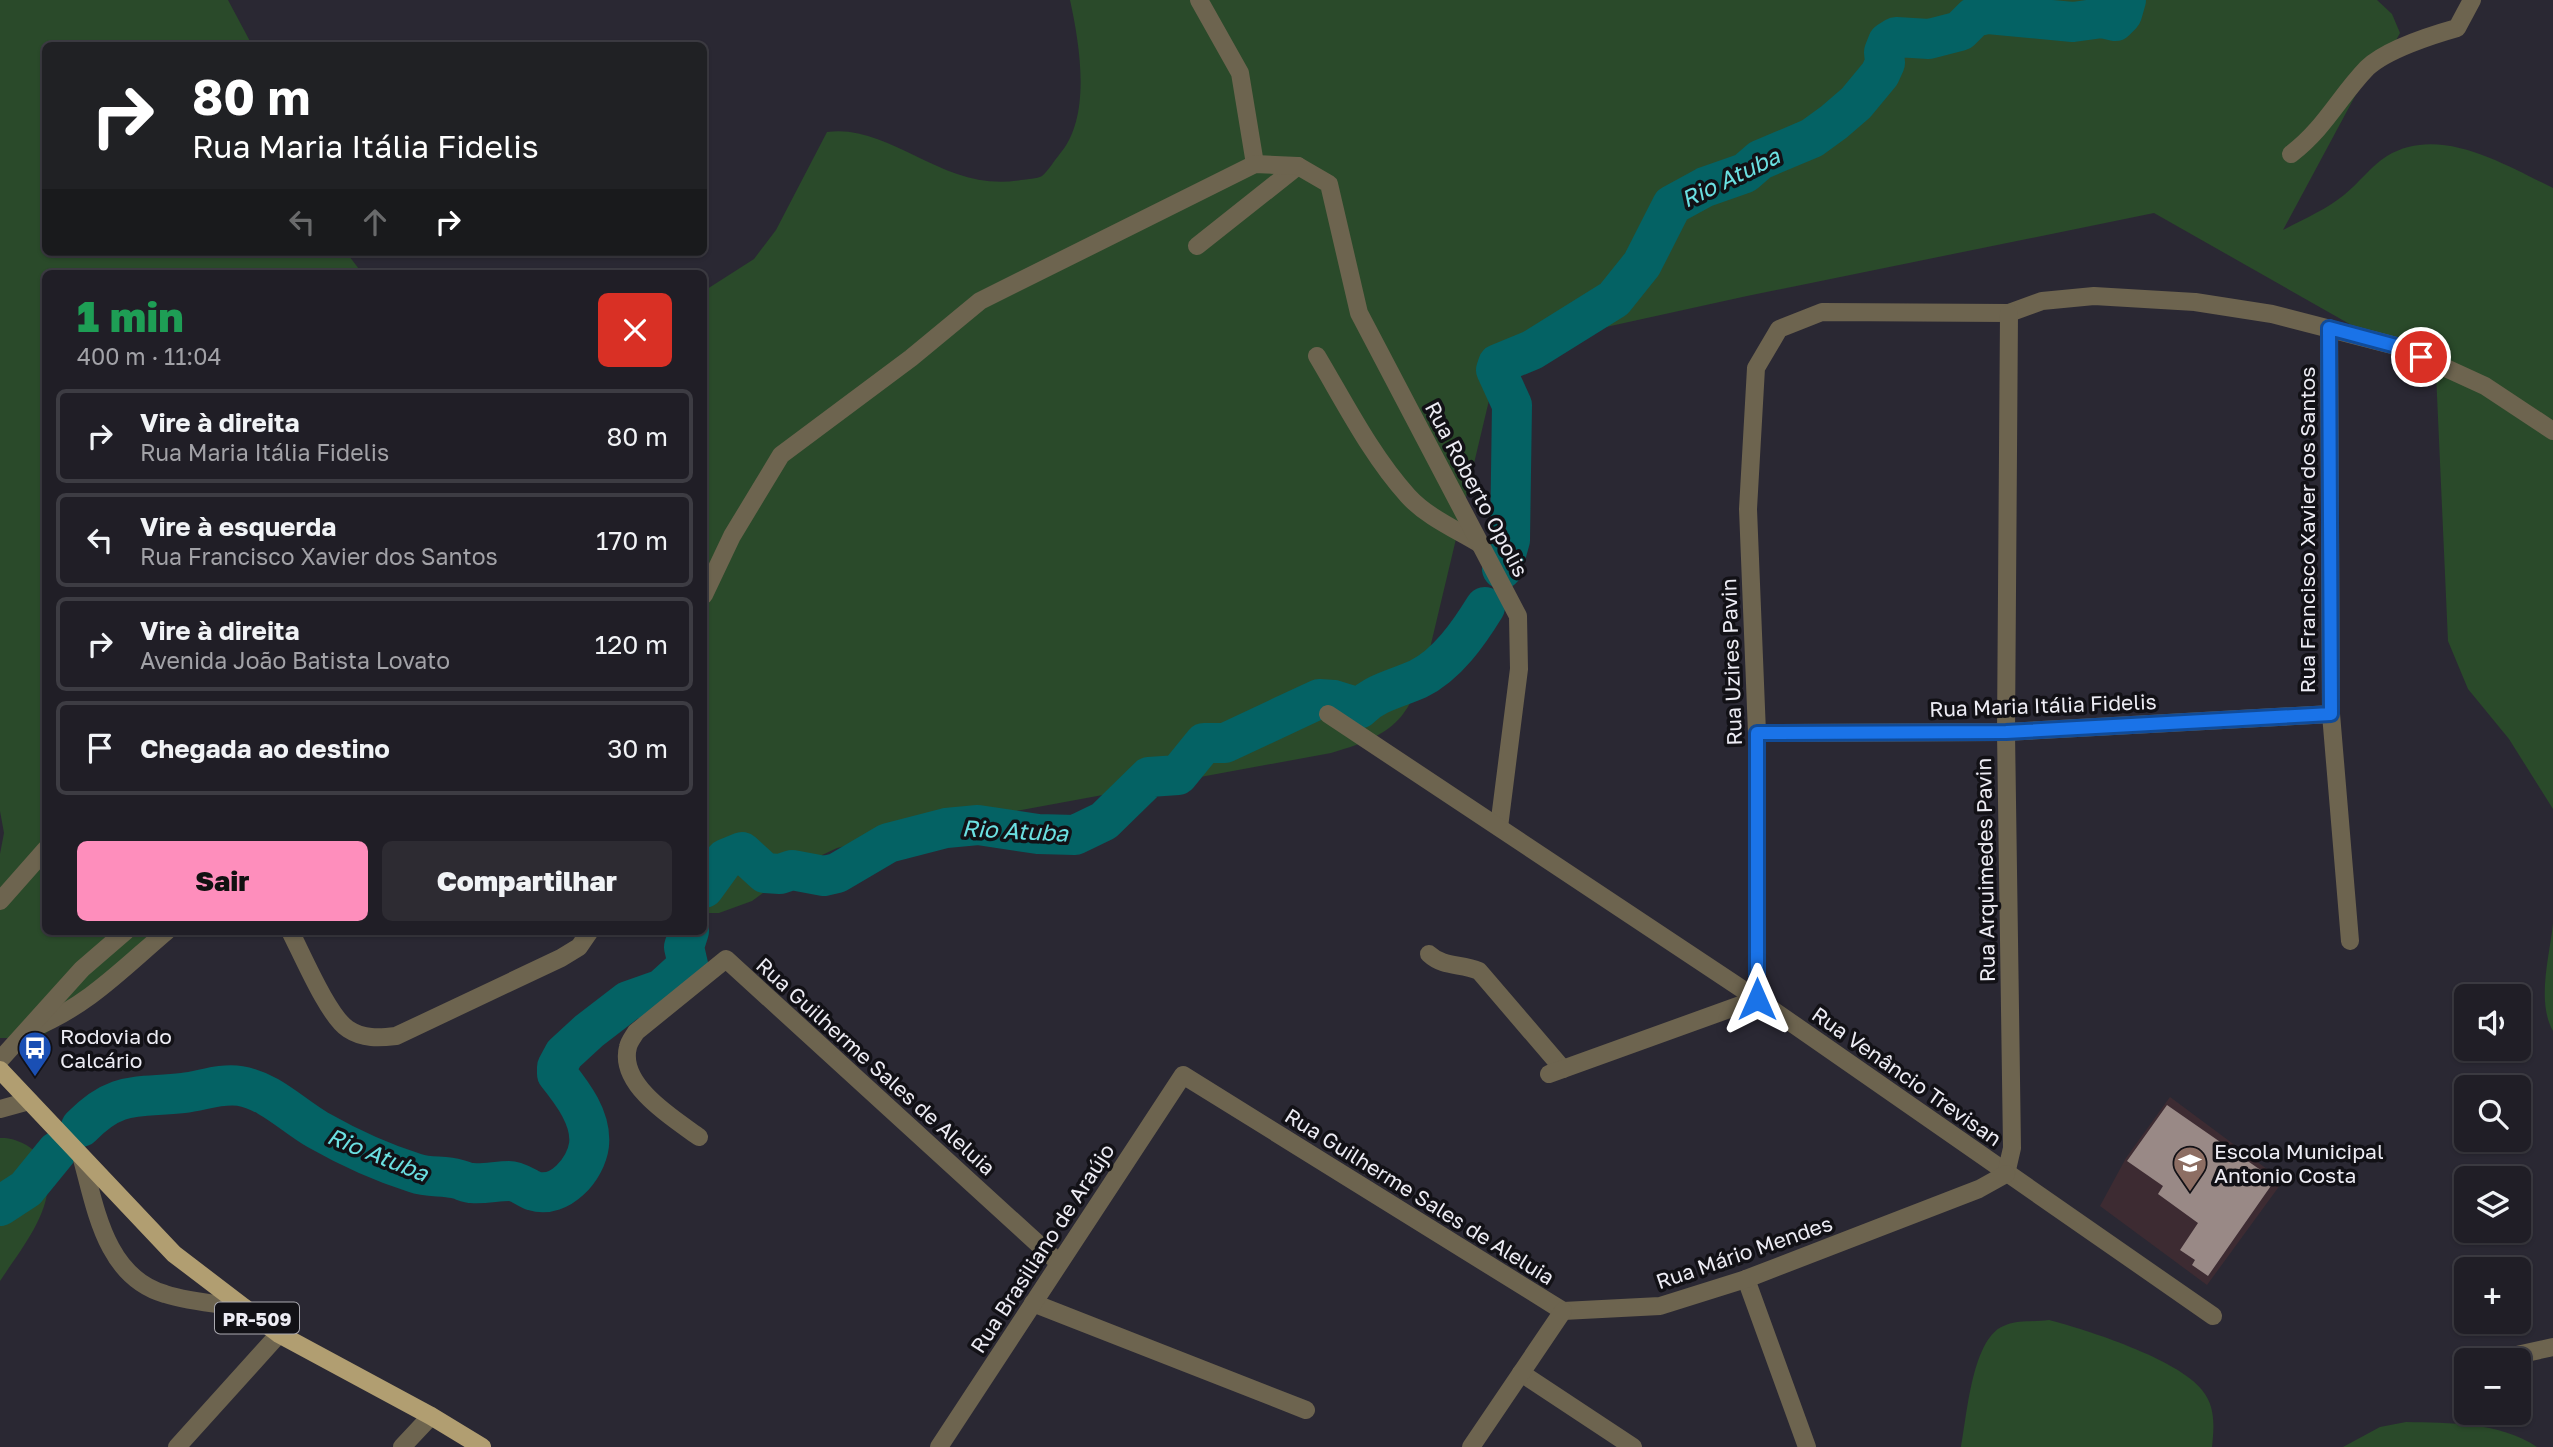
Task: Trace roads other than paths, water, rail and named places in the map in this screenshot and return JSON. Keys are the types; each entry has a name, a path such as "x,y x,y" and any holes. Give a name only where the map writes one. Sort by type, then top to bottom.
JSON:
{"main road":[{"name":"PR-509","path":"0,1070 174,1254 279,1334 431,1416 482,1447"}],"street":[{"path":"1199,0 1240,73 1255,164"},
{"path":"2291,154 2312,138 2369,66 2422,38 2457,28 2472,0"},
{"path":"707,589 732,536 781,455 911,358 980,301 1255,164 1298,166"},
{"path":"1197,246 1298,166"},
{"name":"Rua Roberto Opolis","path":"1298,166 1329,184 1359,313 1518,616 1519,669 1499,827"},
{"path":"2009,313 2042,301 2094,296 2195,302 2272,314 2400,347 2485,386 2553,431"},
{"name":"Rua Uzires Pavin","path":"1757,999 1757,733 1749,496 1756,368 1779,329 1822,312 2009,313"},
{"name":"Rua Arquimedes Pavin","path":"2006,1174 2012,1147 2006,732 2009,313"},
{"name":"Rua Francisco Xavier dos Santos","path":"2329,328 2331,714 2350,941"},
{"path":"1317,356 1380,459 1410,498 1480,544"},
{"name":"Rua Venâncio Trevisan","path":"1328,714 1757,999 2213,1316"},
{"name":"Rua Maria Itália Fidelis","path":"1757,733 2006,732 2331,714"},
{"path":"0,901 42,854"},
{"path":"0,1060 82,969 121,935"},
{"path":"25,1032 64,1016 82,1004 162,935"},
{"path":"292,935 332,1010 348,1029 372,1038 396,1036 561,958 579,947 587,935"},
{"path":"1429,954 1442,964 1471,967 1479,971 1556,1071 1757,999"},
{"name":"Rua Guilherme Sales de Aleluia","path":"699,1137 654,1105 631,1072 627,1048 636,1032 726,959 1059,1263"},
{"name":"Rua Brasiliano de Araújo","path":"939,1447 1183,1075"},
{"name":"Rua Guilherme Sales de Aleluia","path":"1183,1075 1563,1311"},
{"path":"0,1109 29,1101"},
{"path":"82,1159 102,1229 120,1264 141,1283 164,1294 245,1308"},
{"name":"Rua Mário Mendes","path":"1563,1311 1660,1306 1746,1279 1979,1189 2006,1174"},
{"path":"1746,1279 1807,1447"},
{"path":"1033,1303 1306,1410"},
{"path":"1471,1447 1563,1311"},
{"path":"177,1447 279,1334"},
{"path":"2531,1352 2553,1347"},
{"path":"1521,1373 1633,1447"},
{"path":"402,1447 431,1416"}],"waterway":[{"name":"Rio Atuba","path":"1502,569 1510,540 1512,405 1496,370 1498,364 1532,350 1614,299 1642,264 1672,205 1705,187 1745,173 1760,160 1812,138 1834,122 1856,103 1880,74 1885,63 1884,52 1888,42 1896,37 1929,39 1960,31 1974,17 1988,14 2073,22 2102,18 2115,21 2122,14 2126,0"},
{"name":"Rio Atuba","path":"707,884 725,859 742,852 765,873 780,874 792,870 824,876 837,873 888,843 946,828 978,825 1038,834 1075,835 1104,821 1149,777 1178,775 1204,743 1225,743 1319,699 1334,700 1360,708 1380,694 1429,673 1448,657 1485,607"},
{"name":"Rio Atuba","path":"81,1127 106,1107 128,1098 240,1086 271,1098 308,1124 341,1142 420,1175 470,1183 512,1181 534,1191 553,1191 577,1172 589,1145 588,1126 584,1116 575,1098 557,1074 557,1067 564,1054 628,1001 662,989 685,968 689,969 684,947 688,935"},
{"name":"Rio Atuba","path":"0,1206 26,1189 57,1151"}],"place":[{"name":"Rodovia do Calcário","path":"35,1078"},
{"name":"Escola Municipal Antonio Costa","path":"2190,1193"}]}
